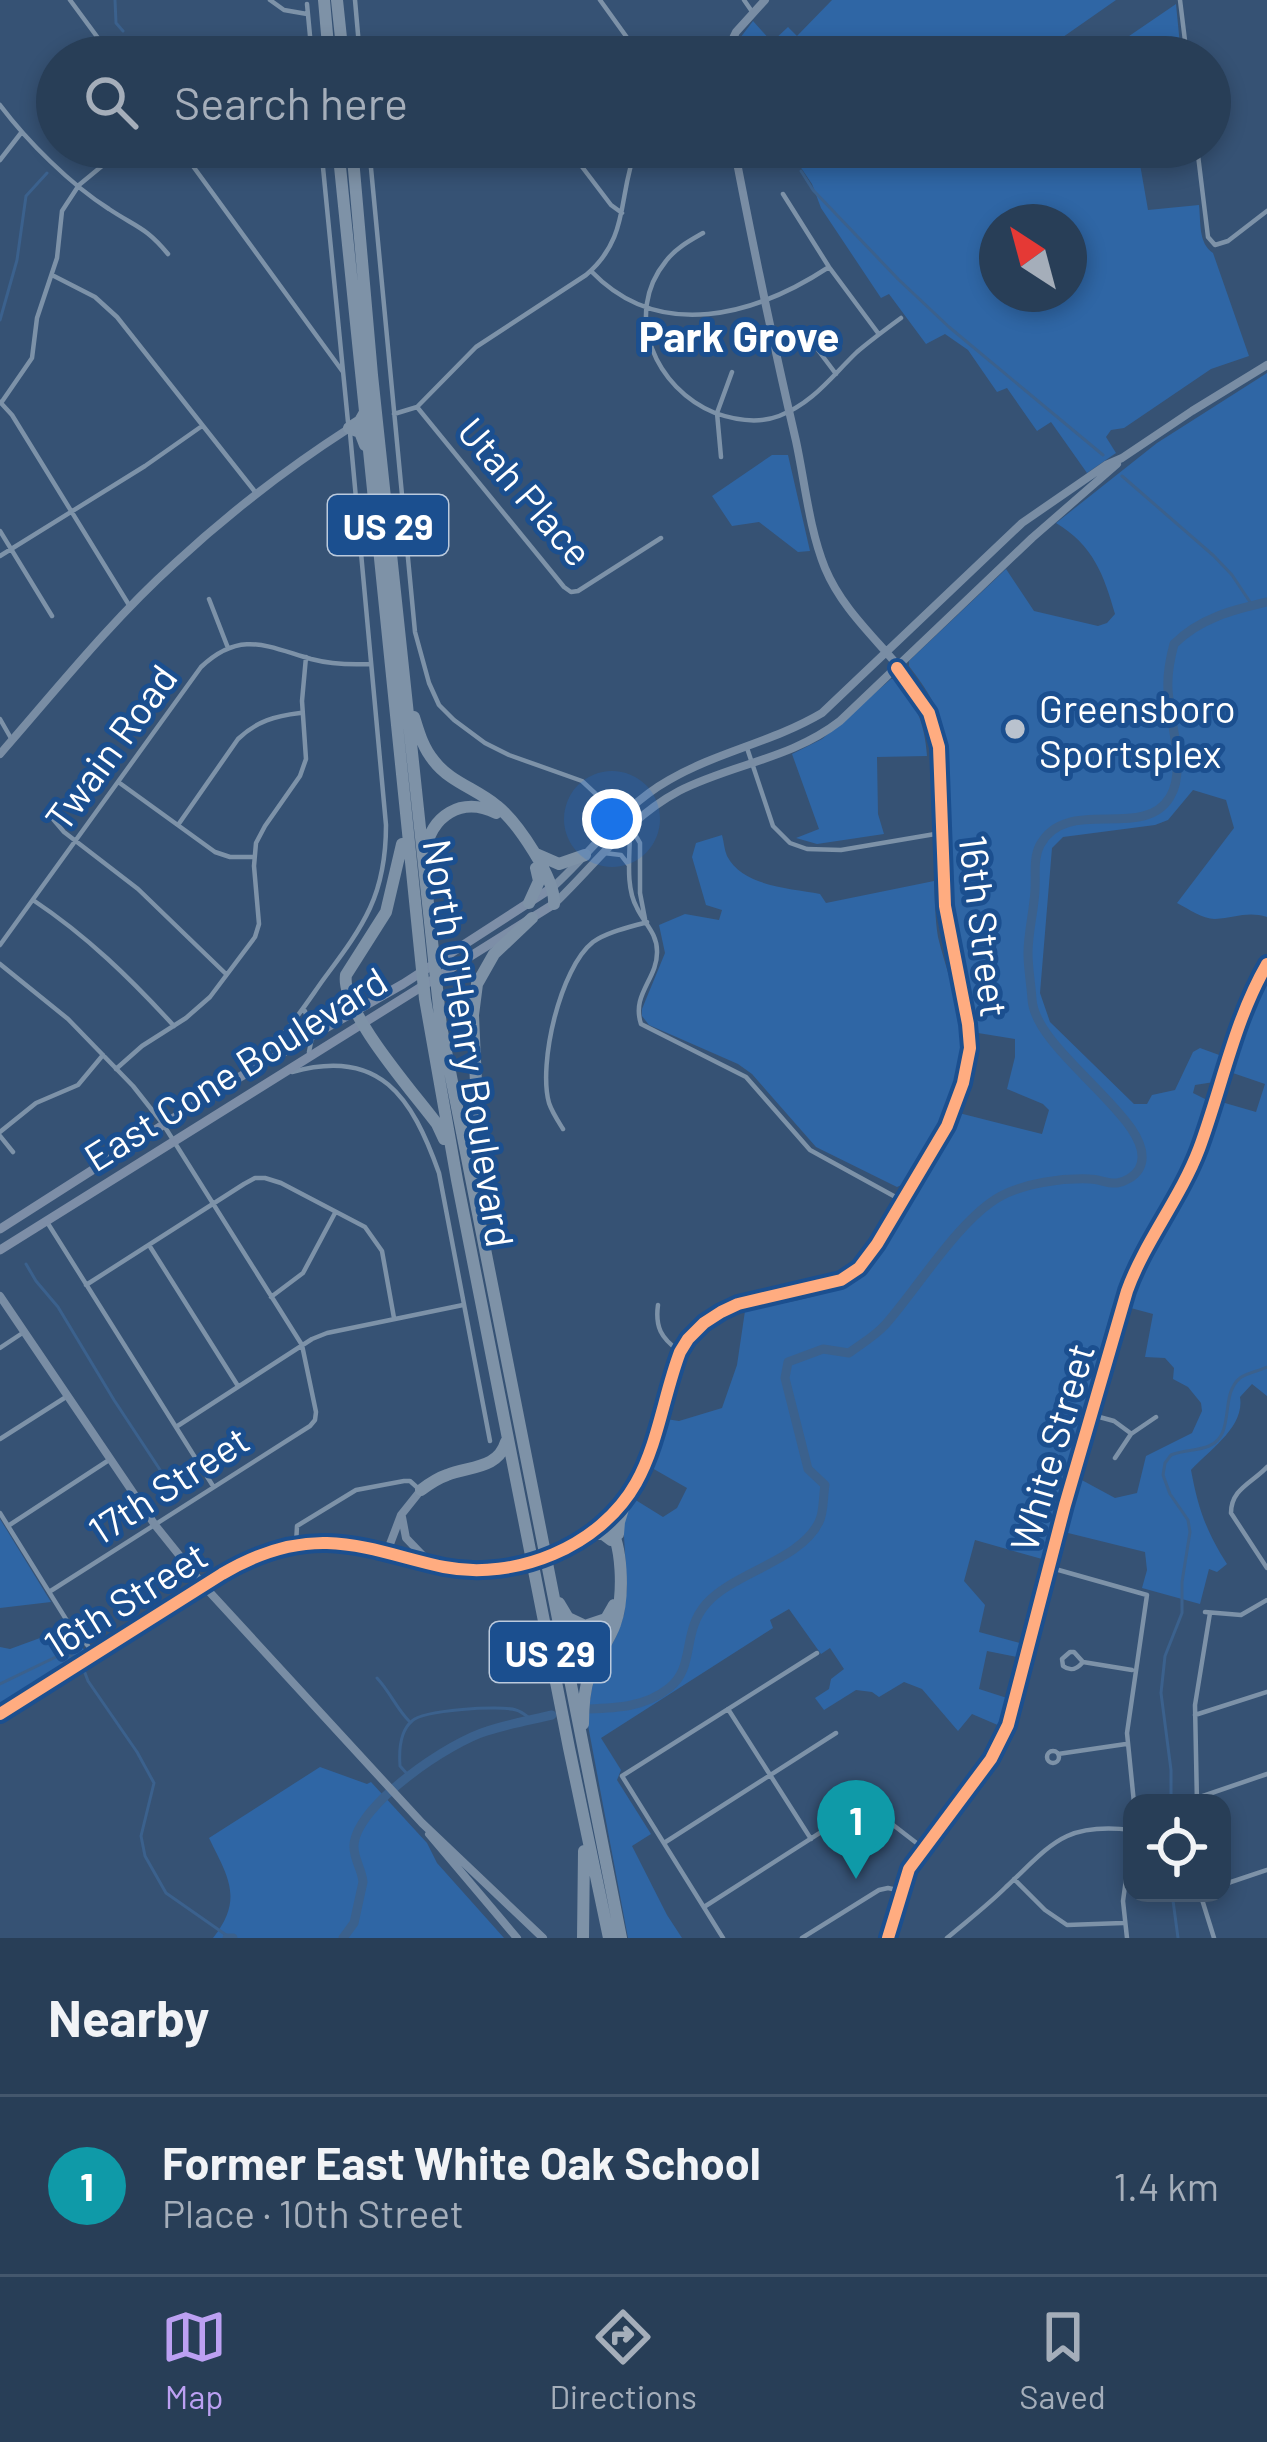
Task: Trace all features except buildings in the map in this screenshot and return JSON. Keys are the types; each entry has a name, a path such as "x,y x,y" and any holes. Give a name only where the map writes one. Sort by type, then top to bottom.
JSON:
{"highway":[{"path":"336,36 337,0"},
{"path":"307,9 324,7"},
{"name":"North O'Henry Boulevard","path":"340,168 425,999 609,1938"},
{"name":"North O'Henry Boulevard","path":"354,168 442,1026 621,1938"},
{"path":"350,428 365,413"},
{"path":"350,428 359,432 368,451"},
{"path":"406,687 421,740 434,762 510,818 554,887 554,904"},
{"path":"426,902 428,836 443,815 457,808 472,806 505,820 539,881 530,910 486,964 473,1002 479,1168 489,1268"},
{"path":"404,807 402,849 386,912 346,975 344,986 358,1018 437,1124 457,1180"},
{"path":"532,851 559,864 585,855"},
{"path":"421,1490 439,1478 500,1457 508,1435"},
{"path":"466,1469 502,1469 518,1489"},
{"path":"548,1567 568,1618 585,1626 606,1618 615,1602 614,1544 626,1499"},
{"path":"583,1749 589,1677 620,1609 622,1588 605,1521"},
{"path":"590,1534 603,1534 614,1544"},
{"path":"582,1814 583,1938"}],"main road":[{"name":"East Cone Boulevard","path":"0,1250 300,1063 358,1018 530,910 554,887"},
{"name":"East Cone Boulevard","path":"530,910 554,904"},
{"name":"East Cone Boulevard","path":"0,1229 224,1086 311,1037 358,1018"}],"street":[{"path":"70,0 97,36"},
{"path":"270,0 284,10 307,9 310,36"},
{"path":"355,0 358,36"},
{"path":"600,0 626,36"},
{"path":"744,0 753,13"},
{"path":"735,36 766,0"},
{"path":"1180,0 1184,36"},
{"path":"0,105 36,146"},
{"path":"0,160 21,133"},
{"path":"60,168 106,208 151,234 168,254"},
{"path":"100,168 79,185 62,211 32,358 1,403 130,607"},
{"path":"194,168 343,372"},
{"path":"224,1086 271,1049 348,945 370,908 386,851 323,168"},
{"path":"371,168 415,632 429,683 440,705 485,743 582,781 620,815 640,843 640,893 646,920"},
{"path":"583,168 622,214"},
{"path":"394,414 417,407 485,340 591,271 611,246 630,168"},
{"name":"16th Street","path":"0,1714 245,1561 296,1545 346,1544 474,1570 541,1559 590,1534 639,1480 680,1352 695,1332 739,1304 809,1289 859,1268 878,1244 946,1126 963,1083 970,1048 945,906 939,747 929,713 852,616 826,569 810,513 738,168"},
{"path":"1200,168 1208,236 1215,245 1225,243 1267,211"},
{"path":"783,194 878,334"},
{"path":"703,233 680,246 658,273 646,326 660,369 687,397 717,413 754,421 803,405 901,318"},
{"path":"591,271 610,288 648,306 699,315 764,302 794,290 829,267"},
{"path":"52,275 95,297 117,317 256,494"},
{"path":"815,346 836,374"},
{"name":"East Cone Boulevard","path":"554,904 630,826 674,794 703,779 784,754 824,733 1122,458 1267,365"},
{"path":"721,458 717,413 732,372"},
{"name":"Utah Place","path":"417,407 571,592 661,538"},
{"path":"0,556 202,426"},
{"path":"0,754 172,566 256,494 350,428"},
{"name":"East Cone Boulevard","path":"554,887 620,815 675,776 796,728 822,712 1022,523 1122,458"},
{"path":"0,531 52,616"},
{"path":"209,599 228,648"},
{"name":"Twain Road","path":"0,945 215,654 252,643 345,665 370,664"},
{"path":"116,1069 210,997 255,937 259,924 256,843 306,759 302,713 306,657"},
{"path":"178,825 238,739 274,717 302,713"},
{"path":"0,719 12,740"},
{"path":"747,748 773,826 794,844 841,850 941,832"},
{"path":"118,783 215,851 230,857 254,857"},
{"path":"47,812 75,841 139,889 226,974"},
{"path":"630,826 633,897 654,936 657,959 637,1006 641,1024 746,1077 810,1150 903,1201"},
{"path":"604,854 621,855 630,870"},
{"path":"33,900 103,952 174,1026"},
{"path":"562,1129 550,1105 547,1080 552,1026 563,992 580,958 595,941 646,920"},
{"path":"0,964 55,1007 134,1086 163,1124 302,1345"},
{"name":"White Street","path":"888,1938 909,1869 1002,1741 1135,1269 1198,1152 1241,1020 1267,964"},
{"path":"300,1063 309,1052 311,1037 305,1005"},
{"path":"13,1152 0,1134 36,1102 78,1085 103,1055"},
{"name":"North O'Henry Boulevard","path":"280,1075 343,1064 376,1076 394,1089 427,1141 439,1173 490,1441"},
{"path":"86,1285 244,1184 265,1178 364,1227 382,1251 394,1318"},
{"path":"271,1297 303,1274 336,1211"},
{"path":"47,1222 213,1486"},
{"path":"149,1245 238,1386"},
{"path":"0,1296 155,1525 204,1586 422,1823 543,1938"},
{"path":"176,1427 326,1333 463,1305"},
{"path":"658,1305 660,1332 680,1352"},
{"path":"0,1348 24,1332"},
{"name":"17th Street","path":"49,1592 310,1426 316,1412 302,1345"},
{"path":"0,1439 68,1396"},
{"path":"1091,1415 1114,1421 1131,1434"},
{"path":"1115,1458 1131,1434 1156,1417"},
{"path":"8,1526 110,1460"},
{"path":"1267,1467 1234,1495 1231,1514 1267,1568"},
{"path":"296,1545 297,1526 356,1490 410,1481 421,1490 401,1515 387,1552"},
{"path":"0,1514 91,1656"},
{"path":"401,1515 406,1538 431,1564"},
{"path":"1048,1567 1148,1595 1126,1744 1133,1794"},
{"path":"1197,1794 1195,1715 1208,1612 1240,1615 1267,1600"},
{"path":"723,1938 622,1776 817,1653"},
{"path":"1083,1662 1135,1670"},
{"path":"1195,1715 1267,1692"},
{"path":"728,1709 811,1839"},
{"path":"664,1844 836,1733"},
{"path":"1058,1754 1126,1744"},
{"path":"1215,1794 1267,1774"},
{"path":"704,1907 876,1797 888,1821 922,1848"},
{"path":"422,1823 517,1938"},
{"path":"947,1938 1040,1853 1073,1832 1104,1827 1123,1831"},
{"path":"1231,1882 1267,1870"},
{"path":"1014,1879 1066,1924 1124,1923"},
{"path":"808,1936 884,1888 902,1891"},
{"path":"1124,1902 1126,1938"},
{"path":"1203,1902 1214,1938"},
{"path":"962,1927 971,1938"}],"shaded area":[{"path":"832,0 1116,0 1064,36 797,36"},
{"path":"1176,4 1179,36 1129,36"},
{"path":"753,21 767,36 742,36"},
{"path":"801,168 1141,168 1148,210 1199,205 1203,238 1213,253 1249,356 1211,369 1124,428 1111,430 1106,437 1116,453 1087,473 1051,422 1037,431 1007,388 997,392 968,350 945,334 926,344 889,294 881,298 821,208"},
{"path":"1267,373 1267,917 1210,919 1177,903 1234,828 1226,800 1193,790 1168,820 1063,837 1052,848 1040,993 1050,1022 1134,1104 1147,1104 1152,1095 1175,1090 1193,1052 1200,1048 1222,1056 1214,1082 1195,1085 1193,1093 1209,1101 1197,1135 1131,1259 1112,1308 1042,1559 975,1540 964,1581 985,1605 979,1632 1020,1643 1017,1657 987,1651 979,1689 1007,1698 1000,1726 972,1714 958,1731 922,1689 904,1682 879,1697 856,1690 824,1710 815,1698 844,1669 830,1648 821,1654 789,1609 770,1620 773,1628 601,1738 621,1770 617,1780 651,1834 632,1846 682,1938 628,1938 587,1720 594,1675 624,1615 623,1520 634,1499 663,1517 677,1508 687,1488 652,1468 666,1419 679,1421 722,1408 737,1365 745,1311 822,1294 859,1273 910,1206 959,1113 1042,1134 1049,1110 1007,1089 1015,1039 978,1033 954,916 941,722 909,661 1006,569 1034,611 1098,626 1107,623 1115,614 1101,574 1088,551 1056,523 1157,443"},
{"path":"772,455 788,455 810,551 798,552 759,522 732,526 712,496"},
{"path":"897,678 918,714 927,756 877,757 878,814 884,834 817,844 796,838 819,829 792,754 822,739"},
{"path":"722,835 727,856 744,874 820,894 826,903 934,881 938,937 957,1005 961,1049 944,1110 904,1184 897,1187 816,1147 752,1074 649,1025 642,1016 665,953 659,925 685,914 719,920 722,910 706,905 692,857 696,843"},
{"path":"1267,974 1267,1396 1252,1384 1240,1397 1231,1428 1191,1470 1204,1519 1227,1564 1217,1572 1209,1569 1200,1604 1142,1588 1145,1552 1064,1532 1078,1478 1115,1498 1137,1493 1146,1456 1192,1433 1202,1411 1188,1387 1173,1379 1174,1368 1165,1358 1145,1357 1153,1314 1127,1307 1141,1268 1201,1155 1218,1101 1256,1112 1265,1084 1227,1071"},
{"path":"0,1519 51,1602 0,1608"},
{"path":"74,1637 86,1652 0,1706 0,1647"},
{"path":"320,1767 371,1782 504,1938 213,1938 228,1911 230,1888 209,1838"}],"waterway":[{"path":"115,0 116,23 123,31"},
{"path":"801,171 813,190 949,327 1103,455"},
{"path":"0,320 17,260 26,196 47,173"},
{"path":"1122,476 1214,556 1252,605"},
{"path":"588,1709 640,1703 669,1688 683,1670 693,1626 706,1604 797,1547 819,1522 825,1485 808,1469 785,1378 788,1362 823,1349 849,1353 872,1336 970,1220 1001,1196 1056,1181 1120,1182 1139,1169 1142,1151 1133,1132 1038,1020 1028,953 1036,855 1052,830 1068,823 1142,816 1158,810 1170,797 1177,773 1168,683 1174,644 1206,621 1267,602"},
{"path":"26,1264 176,1494"},
{"path":"1171,1794 1161,1693 1165,1656 1182,1613 1190,1532 1163,1475 1165,1463 1171,1455 1217,1441 1234,1385 1267,1367"},
{"path":"0,1684 62,1654 80,1662 154,1783 141,1836 145,1856 166,1893 229,1937"},
{"path":"377,1678 409,1721"},
{"path":"409,1776 400,1766 401,1742 408,1725 419,1717 495,1708 518,1711 532,1720"},
{"path":"343,1938 354,1923 363,1882 354,1845 371,1811 429,1761 471,1737 552,1715"},
{"path":"1173,1902 1178,1938"},
{"path":"227,1938 233,1938"}],"cycle path":[{"path":"0,1714 222,1574 272,1551 313,1543 342,1544 471,1570 499,1569 553,1554 601,1525 636,1483 680,1352 704,1323 738,1304 841,1280 859,1268 947,1126 970,1048 945,906 939,747 929,713 897,668"},
{"path":"888,1938 909,1869 991,1759 1008,1725 1127,1291 1191,1167 1237,1031 1267,964"}],"place":[{"name":"Greensboro Sportsplex","path":"1015,729"},
{"name":"Former East White Oak School","path":"856,1879"}],"district":[{"name":"Park Grove","path":"739,335"}]}
